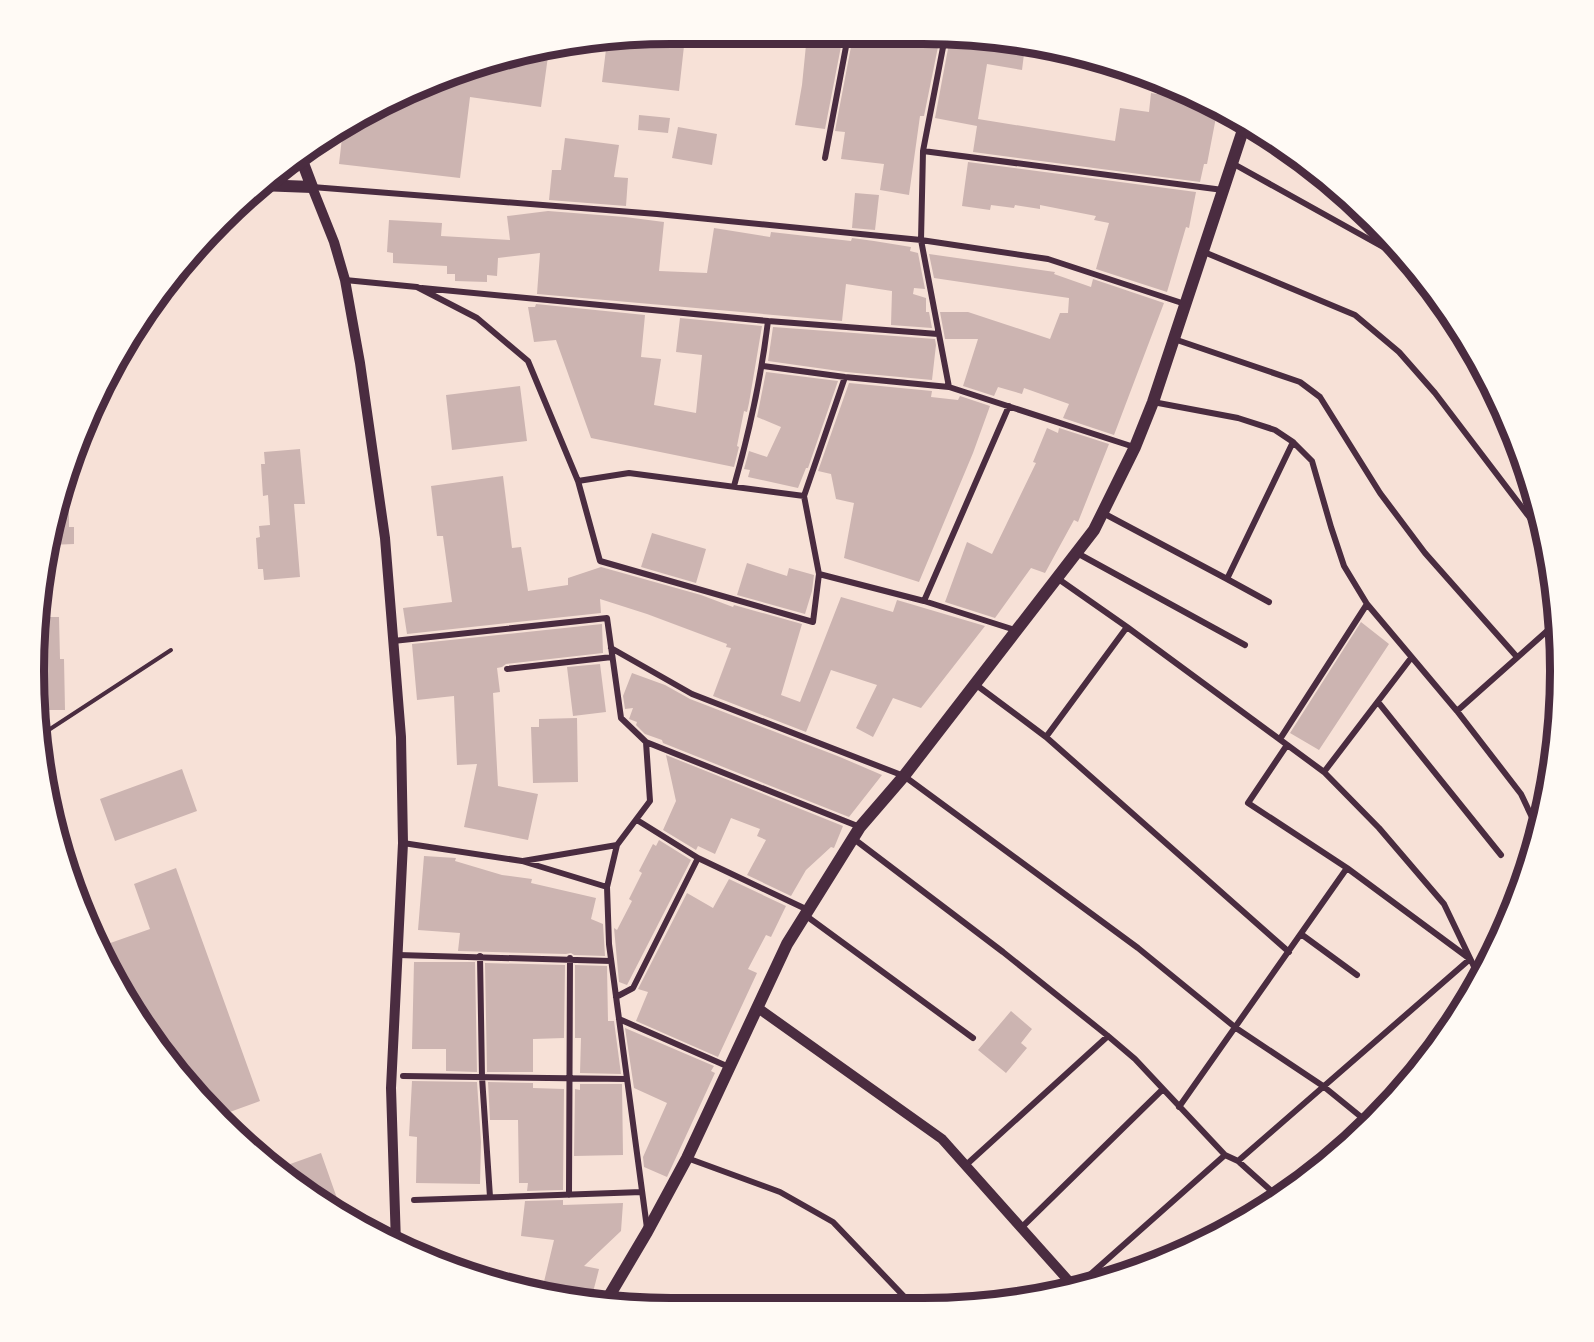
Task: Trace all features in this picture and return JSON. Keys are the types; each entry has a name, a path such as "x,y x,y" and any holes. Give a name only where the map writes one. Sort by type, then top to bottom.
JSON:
{"main road":[{"path":"610,1295 687,1158 787,944 806,913 861,827 904,776 1094,530 1135,447 1153,402 1243,131"},
{"path":"274,186 312,187 303,163"}],"street":[{"path":"825,158 846,44"},
{"path":"944,45 923,151 921,240 949,387"},
{"path":"923,151 1223,190"},
{"path":"1232,163 1389,250"},
{"path":"396,1235 391,1088 403,843 401,737 385,538 345,280 334,242 312,187 645,213 921,240 1048,259 1186,304"},
{"path":"1204,252 1355,315 1399,352 1435,393 1531,520"},
{"path":"345,280 768,321 938,334"},
{"path":"417,287 477,318 528,361 578,481 600,561 813,622 819,574 804,496 845,377"},
{"path":"734,486 752,421 763,366 768,321"},
{"path":"1174,339 1300,382 1320,397 1393,511 1425,553 1517,657"},
{"path":"763,366 949,387 1135,447"},
{"path":"1153,402 1238,418 1275,430 1293,442 1312,461 1344,566 1367,604 1457,711 1521,794 1532,818"},
{"path":"924,601 1009,406"},
{"path":"1227,579 1293,442"},
{"path":"578,481 628,473 804,496"},
{"path":"1102,513 1269,602"},
{"path":"1077,553 1245,645"},
{"path":"819,574 924,601 1015,630"},
{"path":"1057,578 1324,772 1379,828 1444,904 1475,969"},
{"path":"1280,739 1367,604"},
{"path":"393,641 607,618 621,718 646,742 861,827"},
{"path":"1046,737 1127,627"},
{"path":"1457,711 1549,629"},
{"path":"611,648 692,694 904,776 1138,948 1236,1028 1323,1086 1363,1119"},
{"path":"507,669 612,657"},
{"path":"1324,772 1411,658"},
{"path":"975,684 1046,737 1289,952"},
{"path":"1377,702 1501,855"},
{"path":"646,742 650,801 617,845 606,887 611,960 647,1232"},
{"path":"1287,745 1248,803 1347,868 1470,959"},
{"path":"637,820 698,858 806,913 973,1038"},
{"path":"854,840 1003,952 1108,1036 1135,1059 1225,1155 1238,1161 1272,1193"},
{"path":"403,843 522,861 606,887"},
{"path":"522,861 617,845"},
{"path":"616,997 633,988 698,858"},
{"path":"1179,1107 1347,868"},
{"path":"1301,934 1357,975"},
{"path":"398,955 611,960"},
{"path":"480,956 482,1077 490,1197"},
{"path":"569,1195 570,958"},
{"path":"1238,1161 1470,959"},
{"path":"758,1008 942,1139 1068,1281"},
{"path":"619,1019 730,1067"},
{"path":"966,1165 1108,1036"},
{"path":"403,1076 627,1079"},
{"path":"1021,1228 1163,1089"},
{"path":"1089,1276 1225,1155"},
{"path":"687,1158 780,1192 833,1222 906,1298"},
{"path":"414,1200 642,1192"}],"lane":[{"path":"47,731 171,651"}],"building":[{"path":"668,44 684,46 679,91 602,82 606,47"},
{"path":"806,44 841,44 825,129 795,125"},
{"path":"851,44 939,44 924,116 920,116 909,195 880,190 884,164 841,159 845,132 835,131"},
{"path":"949,45 990,48 1024,54 1022,70 987,64 978,119 1115,141 1120,108 1149,112 1151,93 1157,94 1158,89 1216,116 1207,164 1204,164 1200,182 973,152 977,126 935,118"},
{"path":"548,56 541,107 470,97 460,178 339,164 342,137 393,108 469,77"},
{"path":"639,115 670,118 668,133 638,130"},
{"path":"678,127 717,134 712,165 672,158"},
{"path":"565,138 619,145 614,177 628,178 626,206 549,200 552,170 561,170"},
{"path":"968,162 1196,192 1189,228 1186,227 1167,292 1096,269 1109,223 1094,220 1096,216 1040,205 1040,209 1015,205 1014,208 991,205 990,210 962,206"},
{"path":"855,193 879,195 875,230 852,228"},
{"path":"548,211 664,222 659,271 707,273 714,228 770,237 771,232 851,241 852,238 911,247 910,251 918,253 925,289 914,288 913,294 926,298 926,312 929,312 932,328 891,325 892,291 846,284 842,321 537,294 540,253 498,258 497,276 487,275 487,282 455,281 455,274 447,274 447,266 393,263 393,253 387,252 389,220 442,223 441,236 510,240 507,216"},
{"path":"929,254 1055,272 1054,274 1091,287 1093,279 1164,303 1114,435 1063,418 1069,404 1024,388 1022,394 998,387 994,396 963,386 978,339 945,339 940,312 968,312 1050,339 1060,313 1068,313 1069,298 934,278"},
{"path":"536,304 645,315 641,357 661,359 654,405 696,413 702,355 676,352 680,318 762,326 749,403 747,412 744,411 734,467 591,438 556,340 534,342 528,307 535,307"},
{"path":"773,327 935,339 932,380 846,372 768,361"},
{"path":"766,372 838,381 808,468 798,488 748,477 750,470 744,469 749,451 767,457 781,427 757,417"},
{"path":"849,383 932,391 931,397 958,400 960,396 990,406 973,453 919,582 844,558 854,503 836,499 831,474 818,471"},
{"path":"520,386 527,441 452,450 446,395"},
{"path":"1047,428 1058,433 1059,428 1109,444 1078,522 1074,520 1045,573 1031,568 995,618 945,602 967,542 992,554 1036,463 1033,462"},
{"path":"300,449 305,504 294,504 300,577 264,580 263,569 258,569 256,538 260,537 259,526 270,525 268,495 263,496 261,464 265,464 264,452"},
{"path":"503,476 512,548 521,547 528,591 568,585 568,578 601,567 701,595 733,607 734,605 802,624 781,695 800,702 841,597 893,612 897,600 985,626 921,708 893,698 873,737 856,728 877,685 831,670 806,732 713,696 731,648 726,647 727,644 600,599 601,613 407,634 403,608 452,602 443,536 437,536 431,486"},
{"path":"69,496 69,527 74,527 74,544 57,545"},
{"path":"652,533 706,549 696,583 641,567"},
{"path":"747,563 787,576 789,568 814,575 805,614 737,595"},
{"path":"46,617 59,617 60,659 64,659 65,710 45,710"},
{"path":"1361,622 1389,644 1319,750 1290,733"},
{"path":"602,624 603,653 506,664 497,668 500,692 493,693 498,786 538,794 528,840 464,827 477,764 457,765 454,696 417,700 412,644"},
{"path":"600,664 606,712 573,716 567,667"},
{"path":"632,673 665,685 690,699 882,775 849,817 663,743 662,740 645,734 636,725 637,722 629,719 633,708 625,709 623,696"},
{"path":"577,718 578,782 533,783 531,727 539,727 539,719"},
{"path":"666,755 843,826 834,848 831,847 806,870 791,896 747,875 766,840 757,836 760,829 731,818 715,854 698,846 696,850 663,830 676,801"},
{"path":"182,769 197,811 115,841 100,799"},
{"path":"659,840 691,860 627,985 619,982 614,928 617,930 632,901 629,899 642,873 639,871 653,844 656,846"},
{"path":"424,856 456,858 455,861 502,875 532,879 531,883 596,898 591,919 603,924 605,956 571,953 458,951 460,933 418,930"},
{"path":"176,868 260,1101 226,1114 173,1053 149,1020 128,985 106,945 150,929 134,884"},
{"path":"729,879 786,906 771,937 766,935 748,969 757,973 718,1057 636,1021 648,992 638,989 687,893 713,908"},
{"path":"414,962 475,962 477,1072 446,1071 446,1049 412,1049"},
{"path":"485,963 565,965 564,1038 533,1039 533,1072 487,1072"},
{"path":"575,965 607,966 608,1021 614,1021 621,1074 580,1073 581,1038 575,1038"},
{"path":"1011,1011 1032,1029 1021,1043 1027,1048 1006,1073 978,1050"},
{"path":"625,1028 714,1066 711,1071 715,1073 667,1177 644,1167 643,1157 667,1103 634,1088"},
{"path":"412,1081 477,1082 481,1142 480,1184 416,1183 417,1137 409,1136"},
{"path":"488,1082 533,1083 533,1088 564,1089 563,1190 527,1191 528,1183 519,1183 518,1120 490,1120"},
{"path":"580,1084 622,1084 623,1155 574,1156 575,1089 580,1090"},
{"path":"321,1153 339,1203 322,1193 285,1166"},
{"path":"563,1200 563,1205 623,1203 621,1231 584,1266 599,1269 593,1293 543,1285 554,1240 521,1236 525,1201"}]}
